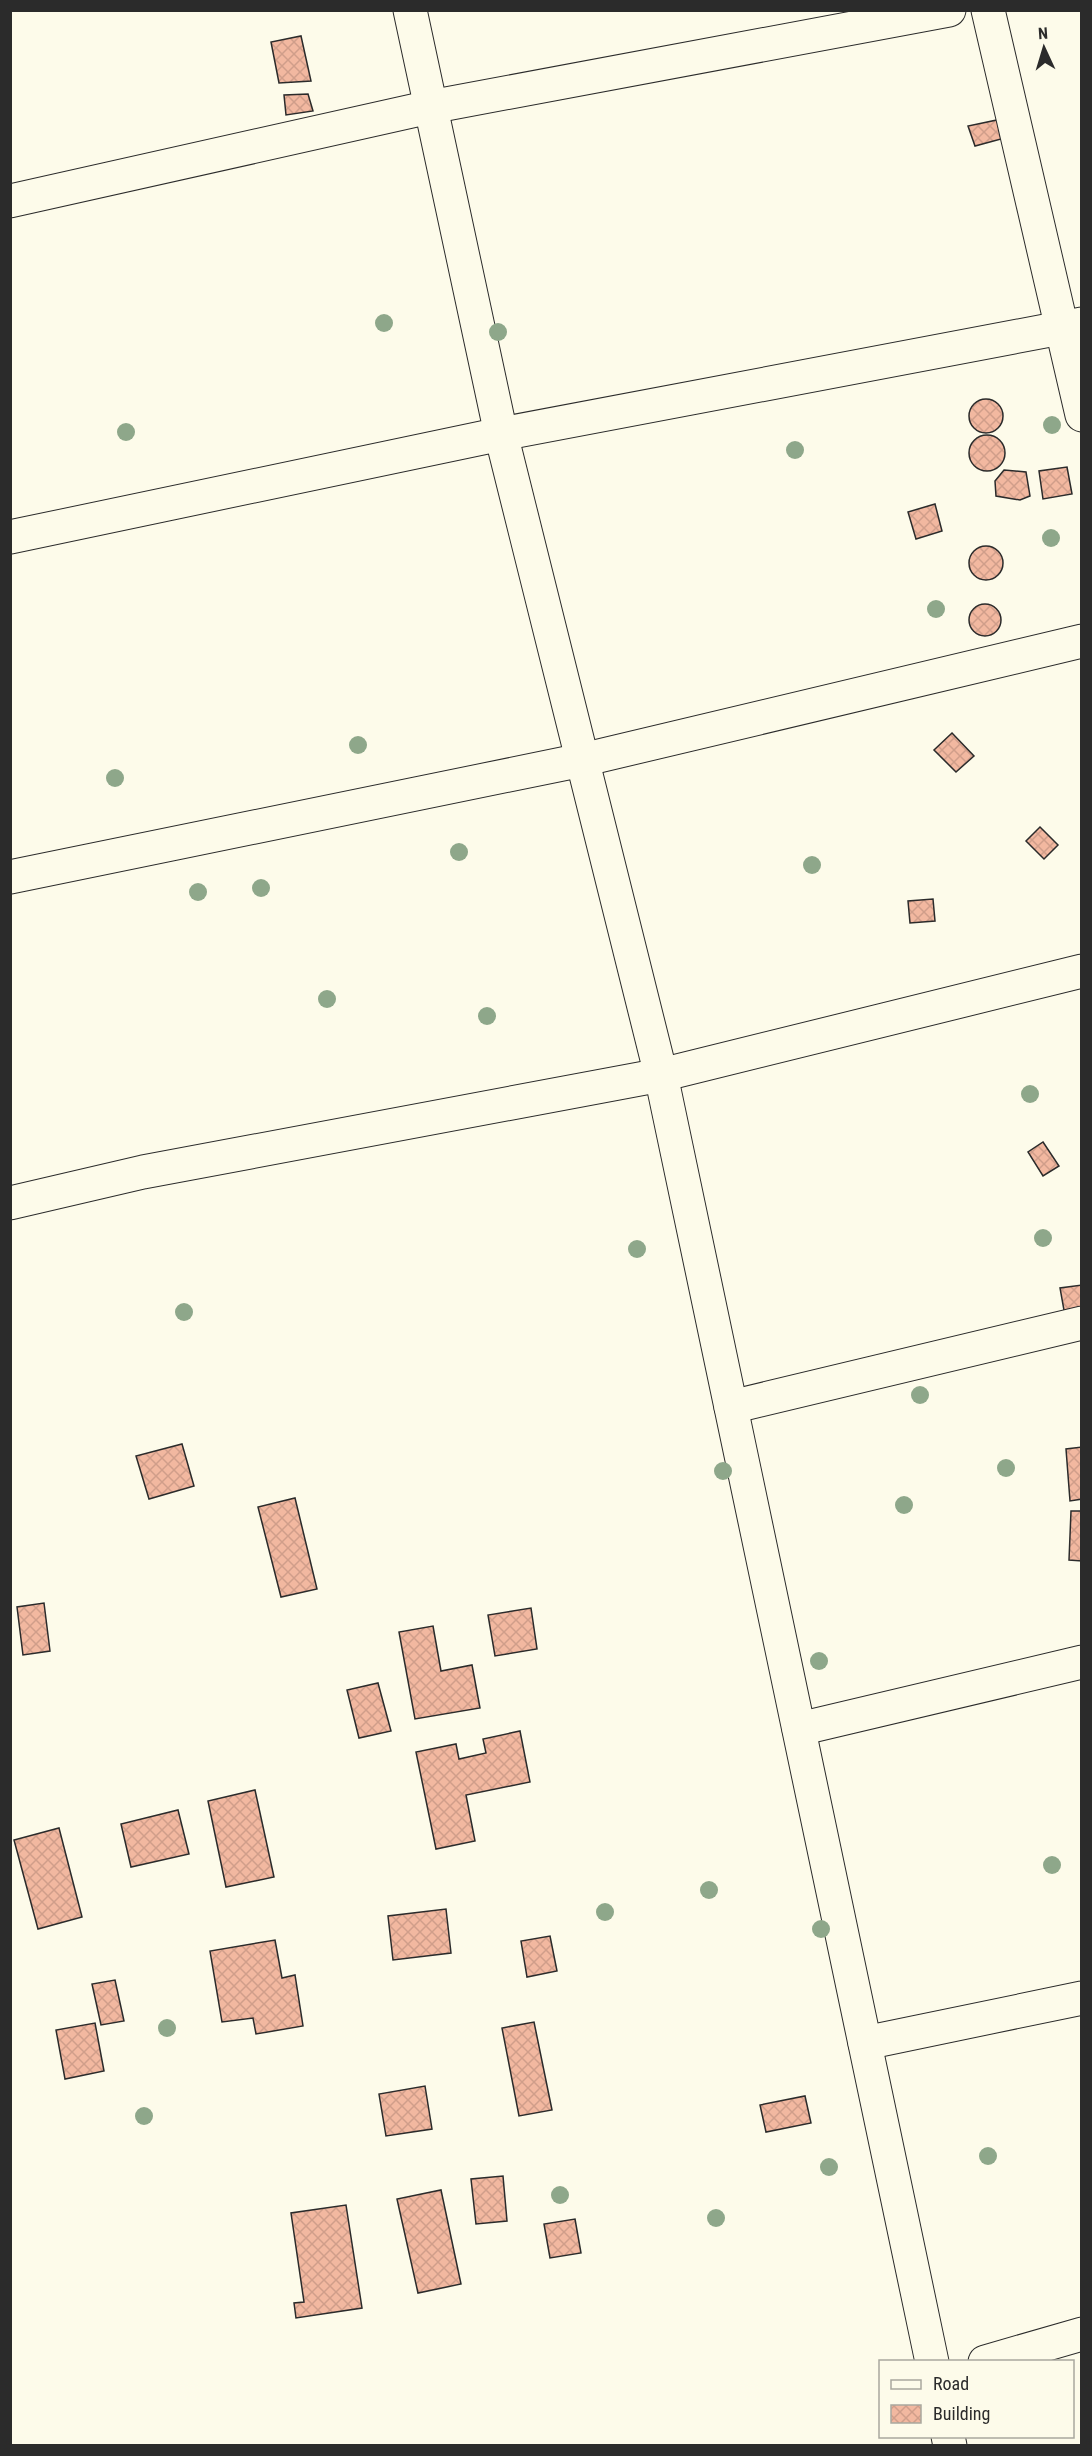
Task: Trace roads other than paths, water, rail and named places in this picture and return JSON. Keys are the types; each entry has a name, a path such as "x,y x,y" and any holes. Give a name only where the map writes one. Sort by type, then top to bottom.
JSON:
{"street":[{"path":"410,10 501,434 661,1075 933,2360"},
{"path":"10,201 430,107 949,10"},
{"path":"988,10 1071,326 1082,415"},
{"path":"10,537 501,434 1071,326"},
{"path":"10,877 582,760 1082,641"},
{"path":"10,1203 143,1172 661,1075 1082,971"},
{"path":"731,1407 1082,1323"},
{"path":"799,1729 1082,1662"},
{"path":"865,2043 1082,1998"},
{"path":"989,2360 1082,2334"}]}
